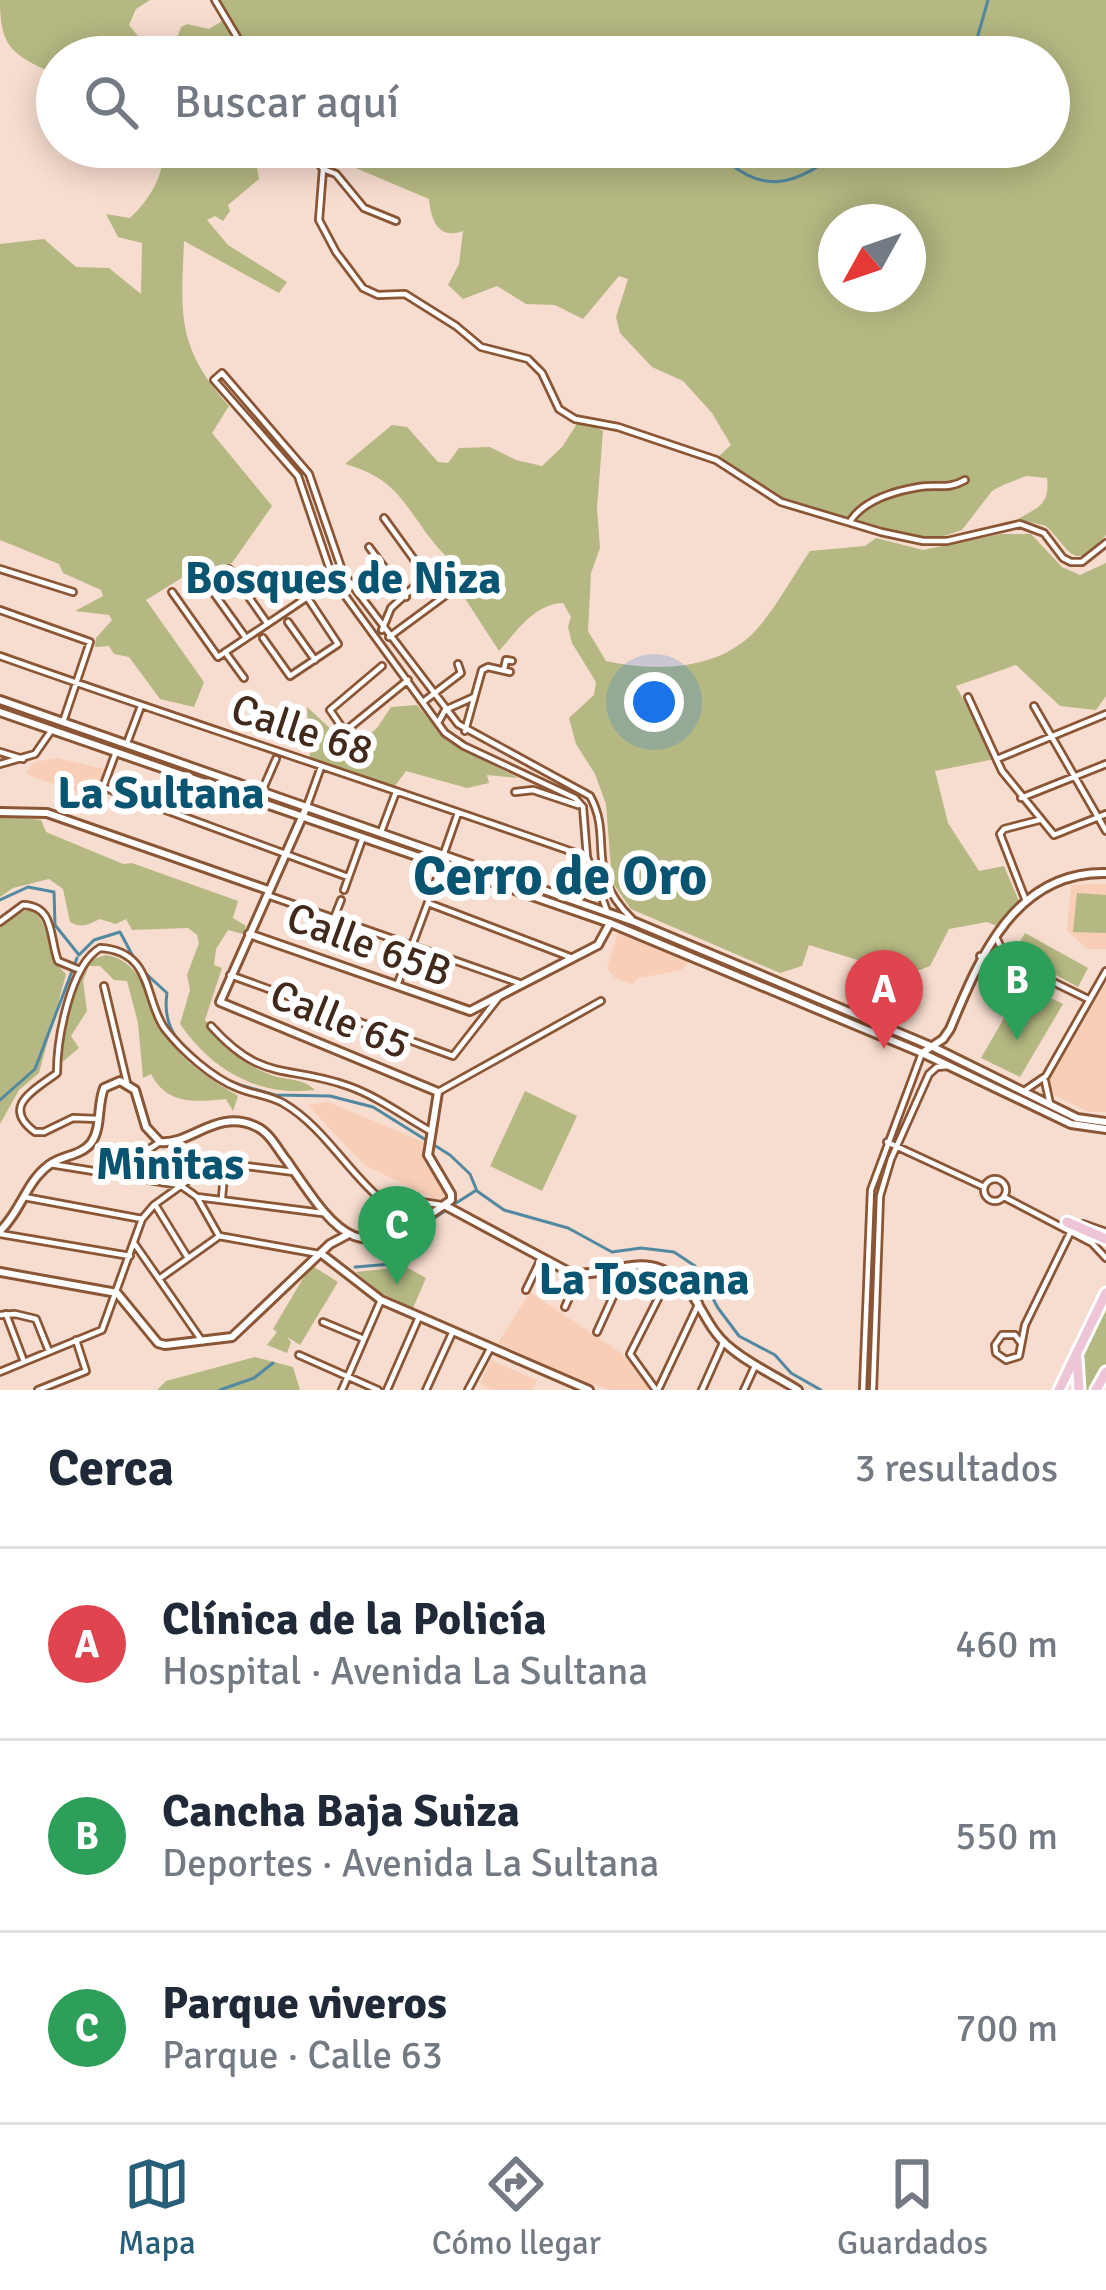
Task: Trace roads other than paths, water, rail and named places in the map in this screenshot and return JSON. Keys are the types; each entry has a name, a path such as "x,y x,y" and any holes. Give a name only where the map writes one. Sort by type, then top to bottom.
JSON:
{"main road":[{"path":"1069,1227 1106,1236"},
{"path":"1059,1390 1106,1293"},
{"path":"1077,1353 1079,1390"},
{"path":"1098,1390 1106,1375"}],"street":[{"path":"215,0 236,36"},
{"path":"397,221 364,208 336,174 323,169 320,220 363,288 378,295 405,294 481,347 528,359 566,415 716,460 781,502 923,541 947,541 1003,526 1035,527 1071,562 1082,562 1106,543"},
{"path":"321,767 230,975 453,1056 499,997 602,941 609,918 587,856 583,807 575,798 455,741 438,723 333,579 298,476 214,380 222,373 309,474 343,573 446,710 466,731 584,791 597,812 603,876 620,908 634,922 1071,1124 1106,1125"},
{"path":"850,520 874,500 915,487 944,489 965,480"},
{"path":"376,636 392,608 426,576 384,518"},
{"path":"370,547 406,597"},
{"path":"0,569 73,592"},
{"path":"229,569 267,623"},
{"path":"172,592 218,657 343,573"},
{"path":"203,578 246,638"},
{"path":"389,637 450,592"},
{"path":"263,638 290,676 338,644 307,597"},
{"path":"0,610 90,642 63,722"},
{"path":"288,622 314,660"},
{"path":"225,652 244,678"},
{"name":"Calle 68","path":"0,656 587,856"},
{"path":"466,731 482,670 507,670 506,660 512,661"},
{"path":"423,702 461,673 458,664"},
{"path":"382,666 330,710 343,729 408,680"},
{"path":"438,723 446,710 474,697"},
{"path":"968,697 1021,798 1054,835 1102,816"},
{"path":"0,700 381,832 650,933 933,1046 1077,1118 1106,1125"},
{"path":"127,743 140,706"},
{"path":"1034,706 1102,816 1106,831"},
{"path":"0,712 442,865 634,922"},
{"path":"997,759 1106,714"},
{"path":"0,764 23,759 43,747 51,731"},
{"path":"0,752 23,759"},
{"path":"99,798 116,752"},
{"path":"262,791 276,759"},
{"path":"1021,798 1106,764"},
{"path":"103,787 348,877"},
{"path":"515,791 533,790 583,807"},
{"path":"381,832 396,792"},
{"path":"0,812 52,814 522,984"},
{"path":"443,855 458,813"},
{"path":"1026,901 1000,834 1041,820"},
{"path":"344,890 363,837"},
{"path":"397,985 442,865"},
{"path":"863,1390 870,1198 922,1053 950,1029 980,956 1026,901 1064,877 1106,872"},
{"path":"334,918 341,900"},
{"path":"428,903 575,959"},
{"path":"0,922 22,905 41,909 47,916 55,956 76,969"},
{"name":"Calle 65B","path":"248,933 470,1011 499,997"},
{"path":"996,936 1006,959"},
{"path":"98,1119 73,1118 35,1132 24,1122 20,1108 23,1099 57,1073 57,1051 76,969 100,948 123,954 147,979 166,1030 210,1072 289,1108 344,1157 376,1195 444,1205 541,1259 579,1274 627,1266 658,1267 698,1303 723,1342 798,1390"},
{"path":"980,956 1006,959 1088,999"},
{"path":"1050,1104 1046,1076 1106,971"},
{"name":"Calle 65","path":"230,975 220,1002 438,1092"},
{"path":"104,986 128,1084 135,1090 146,1127 160,1142"},
{"path":"3,1275 118,1293 165,1346 232,1337 334,1240 347,1235 384,1240 413,1227 451,1200 428,1149 438,1092 601,1001"},
{"path":"384,1032 386,1023"},
{"path":"211,1026 230,1048 273,1071 344,1084 431,1135"},
{"path":"873,1390 879,1204 897,1146 930,1072 951,1066"},
{"path":"1024,1091 1046,1076"},
{"path":"0,1232 14,1217 31,1179 89,1145 104,1088 111,1083 128,1084"},
{"path":"111,1174 160,1142 172,1143 213,1124 247,1124 265,1132 322,1213 347,1235"},
{"path":"888,1139 984,1187 990,1200 1004,1197 1069,1227 1106,1258"},
{"path":"1,1368 102,1330 142,1219 154,1204 207,1164 225,1162 294,1172"},
{"path":"222,1200 225,1162"},
{"path":"50,1164 180,1185 197,1196 322,1213"},
{"path":"984,1187 992,1179 1001,1180 1004,1197"},
{"path":"197,1196 219,1236"},
{"path":"24,1198 142,1219"},
{"path":"154,1204 188,1258"},
{"path":"1025,1324 995,1345 1002,1359 1019,1356 1025,1324 1069,1227"},
{"path":"0,1232 130,1256"},
{"path":"159,1279 219,1236 322,1255 381,1300 589,1390"},
{"path":"134,1244 202,1341"},
{"path":"526,1290 541,1259"},
{"path":"597,1332 627,1266"},
{"path":"670,1273 630,1354 657,1390 698,1303"},
{"path":"565,1307 579,1274"},
{"path":"342,1390 381,1300"},
{"path":"3,1314 36,1319 48,1349"},
{"path":"3,1314 23,1359"},
{"path":"299,1355 382,1390 419,1317"},
{"path":"323,1322 364,1339"},
{"path":"427,1390 453,1331"},
{"path":"1006,1334 1016,1335 1021,1342"},
{"path":"38,1390 86,1371 76,1340"},
{"path":"702,1390 723,1342"},
{"path":"468,1390 491,1347"},
{"path":"744,1390 755,1366"},
{"path":"67,1379 70,1390"}],"waterway":[{"path":"978,36 988,0"},
{"path":"736,168 763,181 779,182 814,168"},
{"path":"0,900 28,887 54,892 55,925 79,955 94,940 120,932 136,962"},
{"path":"0,1100 35,1069 77,958"},
{"path":"142,970 167,993 168,1019 177,1038 214,1072"},
{"path":"227,1081 275,1095 330,1096 373,1107 450,1155 470,1174 477,1191 504,1210 568,1228 612,1252 641,1248 674,1252 695,1266 739,1336 775,1355 791,1373 821,1390"},
{"path":"453,1205 475,1191"},
{"path":"355,1267 392,1264 390,1252 397,1238 445,1211"},
{"path":"220,1390 254,1378 273,1363"}],"place":[{"name":"Cancha Baja Suiza","path":"1017,1040"},
{"name":"Clínica de la Policía","path":"884,1049"},
{"name":"Parque viveros","path":"397,1285"}],"district":[{"name":"Bosques de Niza","path":"343,578"},
{"name":"La Sultana","path":"161,793"},
{"name":"Cerro de Oro","path":"560,876"},
{"name":"Minitas","path":"170,1164"},
{"name":"La Toscana","path":"644,1279"}]}
